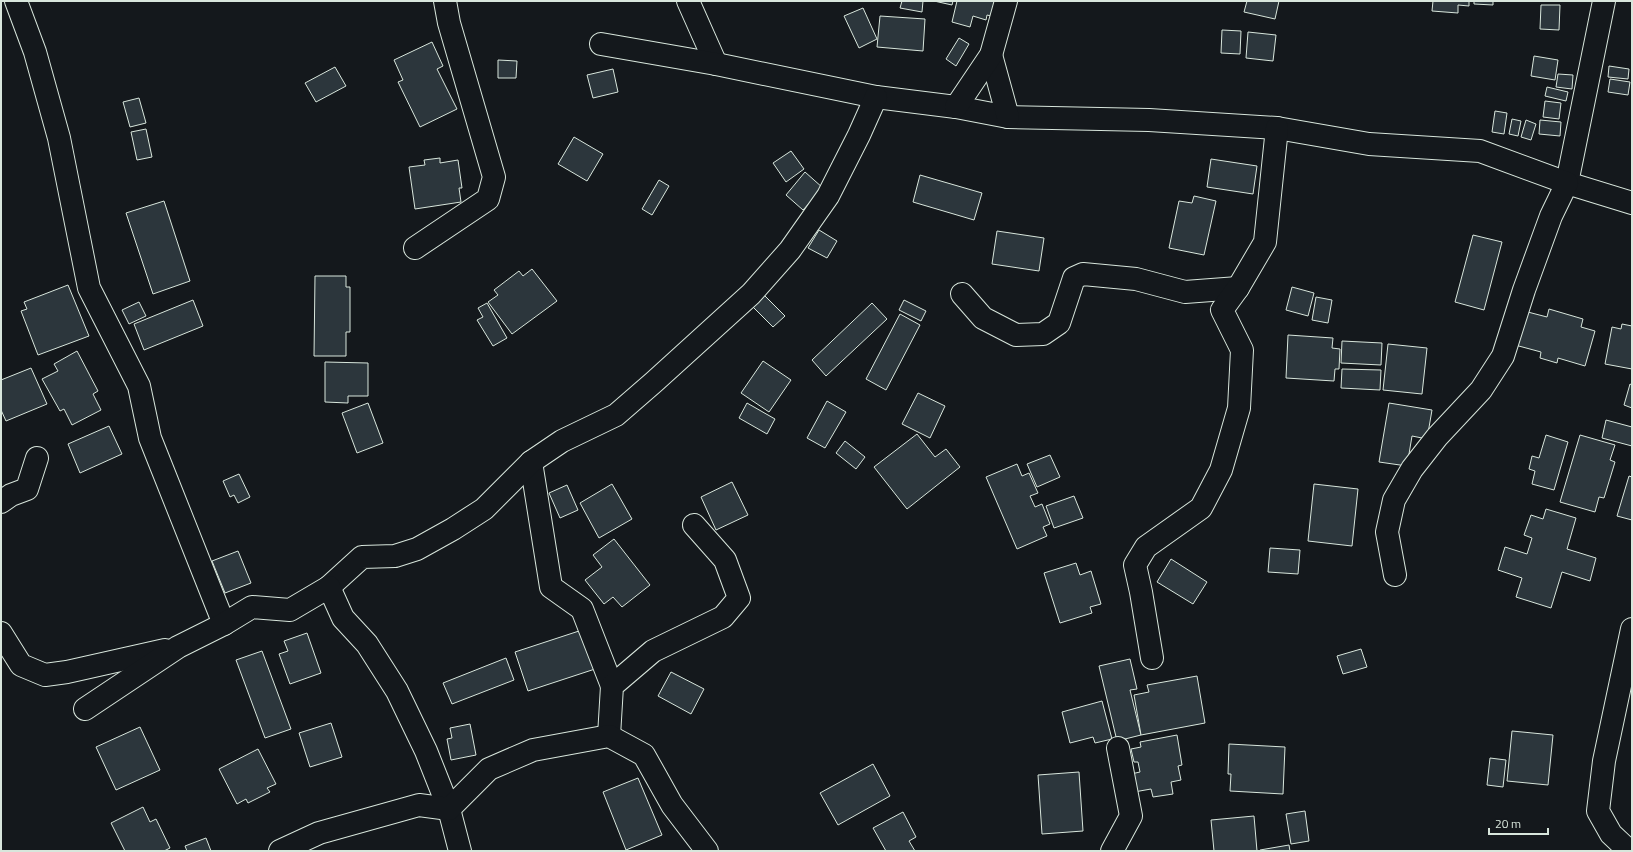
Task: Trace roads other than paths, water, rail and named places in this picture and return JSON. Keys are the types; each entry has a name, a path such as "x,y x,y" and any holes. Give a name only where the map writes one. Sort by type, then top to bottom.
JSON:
{"street":[{"path":"16,1 35,52 59,138 89,288 139,386 150,438 224,624"},
{"path":"415,248 488,199 494,177 448,23 445,1"},
{"path":"688,1 716,64"},
{"path":"956,106 991,54 1006,1"},
{"path":"1395,576 1387,532 1394,500 1412,469 1437,437 1480,390 1503,356 1551,216 1567,183 1604,1"},
{"path":"601,44 716,64 876,97 956,106 1008,117 1149,120 1277,128 1369,144 1480,152 1632,204"},
{"path":"991,54 1008,117"},
{"path":"84,709 178,647 252,608 290,610 329,586 362,557 395,556 417,549 453,529 484,509 531,462 562,441 616,415 751,294 790,250 828,196 859,135 876,97"},
{"path":"1152,658 1135,565 1146,547 1202,508 1221,470 1239,408 1242,350 1222,310 1238,288 1265,242 1277,128"},
{"path":"962,294 983,318 1016,335 1043,334 1059,323 1074,278 1083,274 1136,279 1185,292 1238,288"},
{"path":"1,502 11,495 27,489 37,458"},
{"path":"531,462 550,587 582,609 612,686 609,736"},
{"path":"612,686 653,651 723,616 739,598 725,560 694,525"},
{"path":"329,586 343,618 367,644 397,691 426,751 449,809 460,851"},
{"path":"1630,851 1610,834 1598,810 1604,761 1632,629"},
{"path":"1,633 21,665 45,675 67,672 178,647"},
{"path":"449,809 490,769 533,750 609,736 644,755 672,805 707,851"},
{"path":"1112,851 1131,816 1118,748"},
{"path":"280,851 318,833 418,805 449,809"}]}
